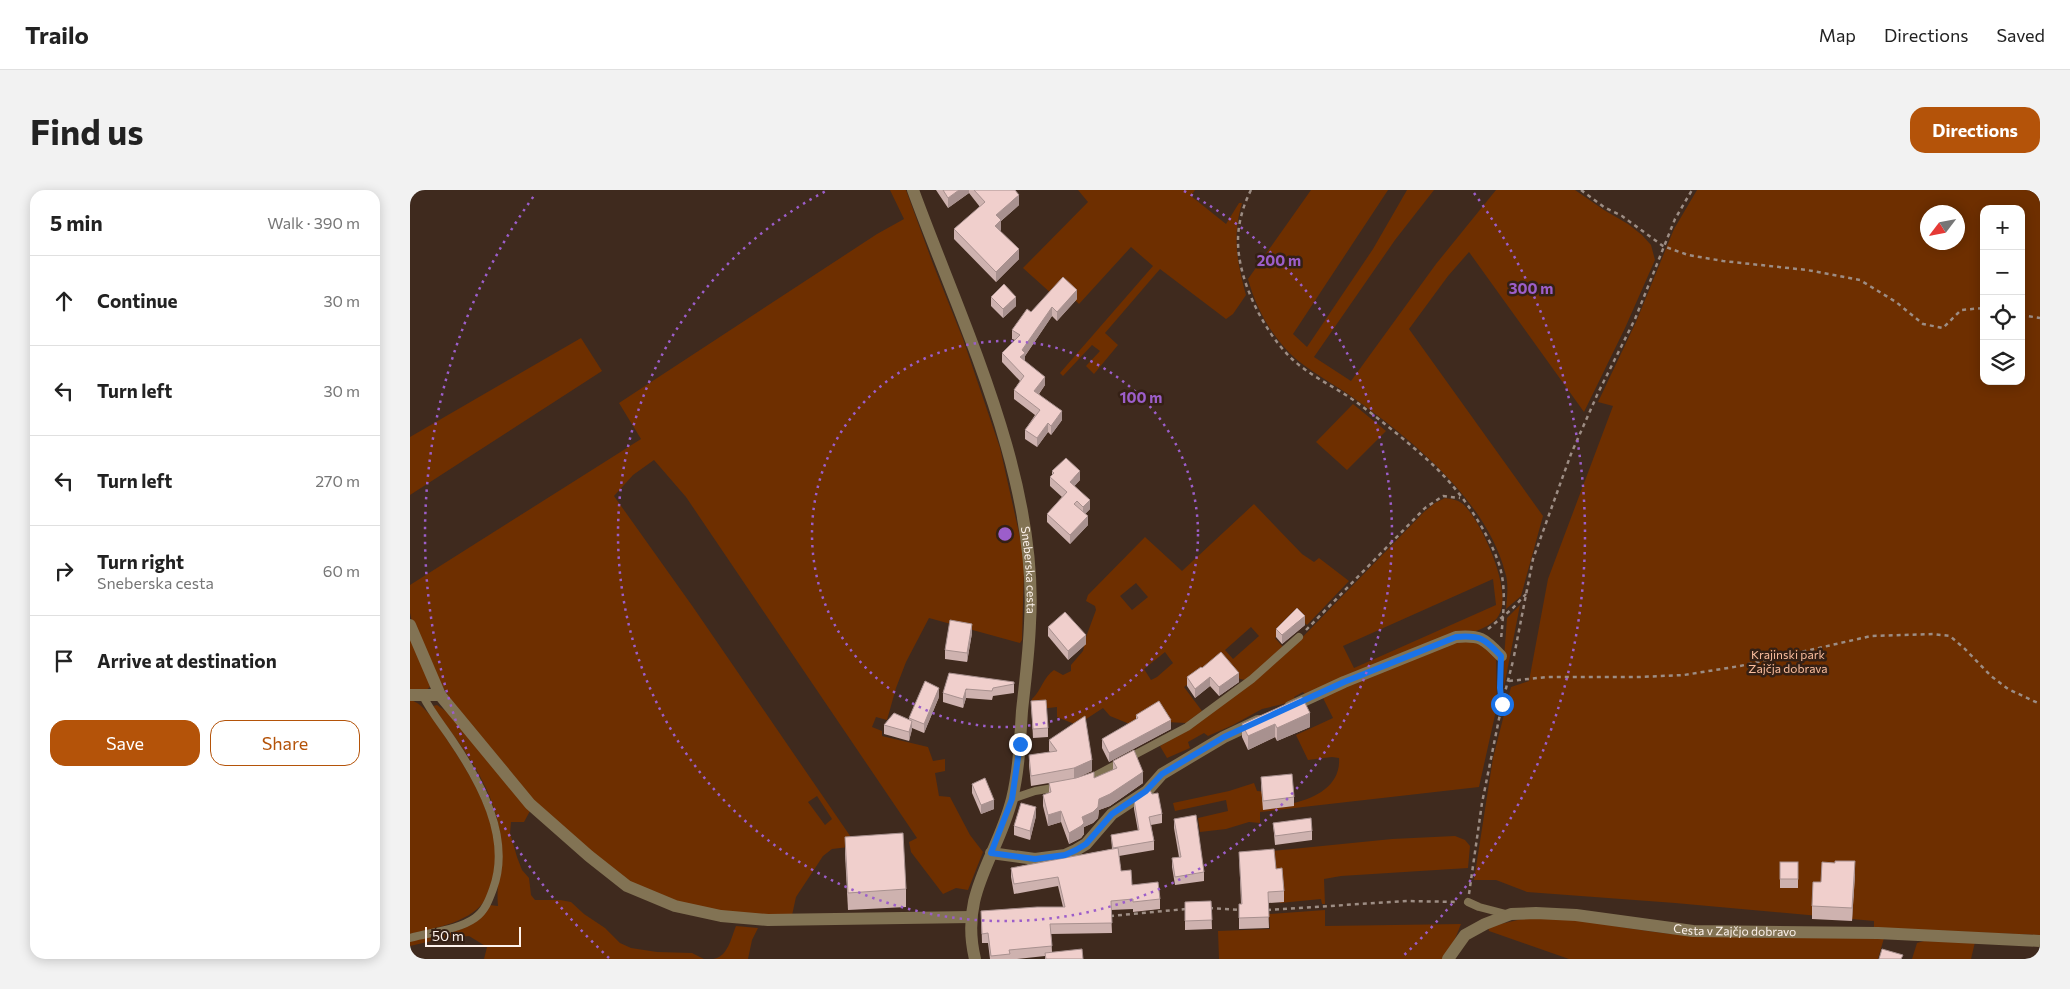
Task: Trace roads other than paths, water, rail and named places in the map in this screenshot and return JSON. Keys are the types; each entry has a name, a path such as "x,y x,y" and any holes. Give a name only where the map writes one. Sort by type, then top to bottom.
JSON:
{"street":[{"name":"Sneberska cesta","path":"913,190 993,404 1007,447 1028,542 1032,581 1018,760 1012,799 976,890 971,917 971,936 976,959"},
{"path":"410,625 440,695 538,810 588,856 627,886 667,902 722,916 768,920 971,917"},
{"path":"991,853 1035,859 1065,855 1076,850 1091,839 1112,814 1146,791 1162,774 1224,737 1397,660 1456,637 1481,637 1501,656"},
{"path":"416,696 440,695"},
{"name":"Cesta v Zajčjo dobravo","path":"1448,959 1465,935 1498,918 1511,914 1556,913 1693,931 1878,933 2040,941"}],"lane":[{"path":"1083,781 1108,770 1187,727 1252,679 1300,637"},
{"path":"410,938 464,924 476,917 487,904 498,873 497,844 493,819 487,801 464,759 431,712 416,696"},
{"path":"1012,799 1035,791 1066,786"},
{"path":"1468,902 1490,911 1511,914"}],"park label":[{"name":"Krajinski park Zajčja dobrava","path":"1788,662"}]}
